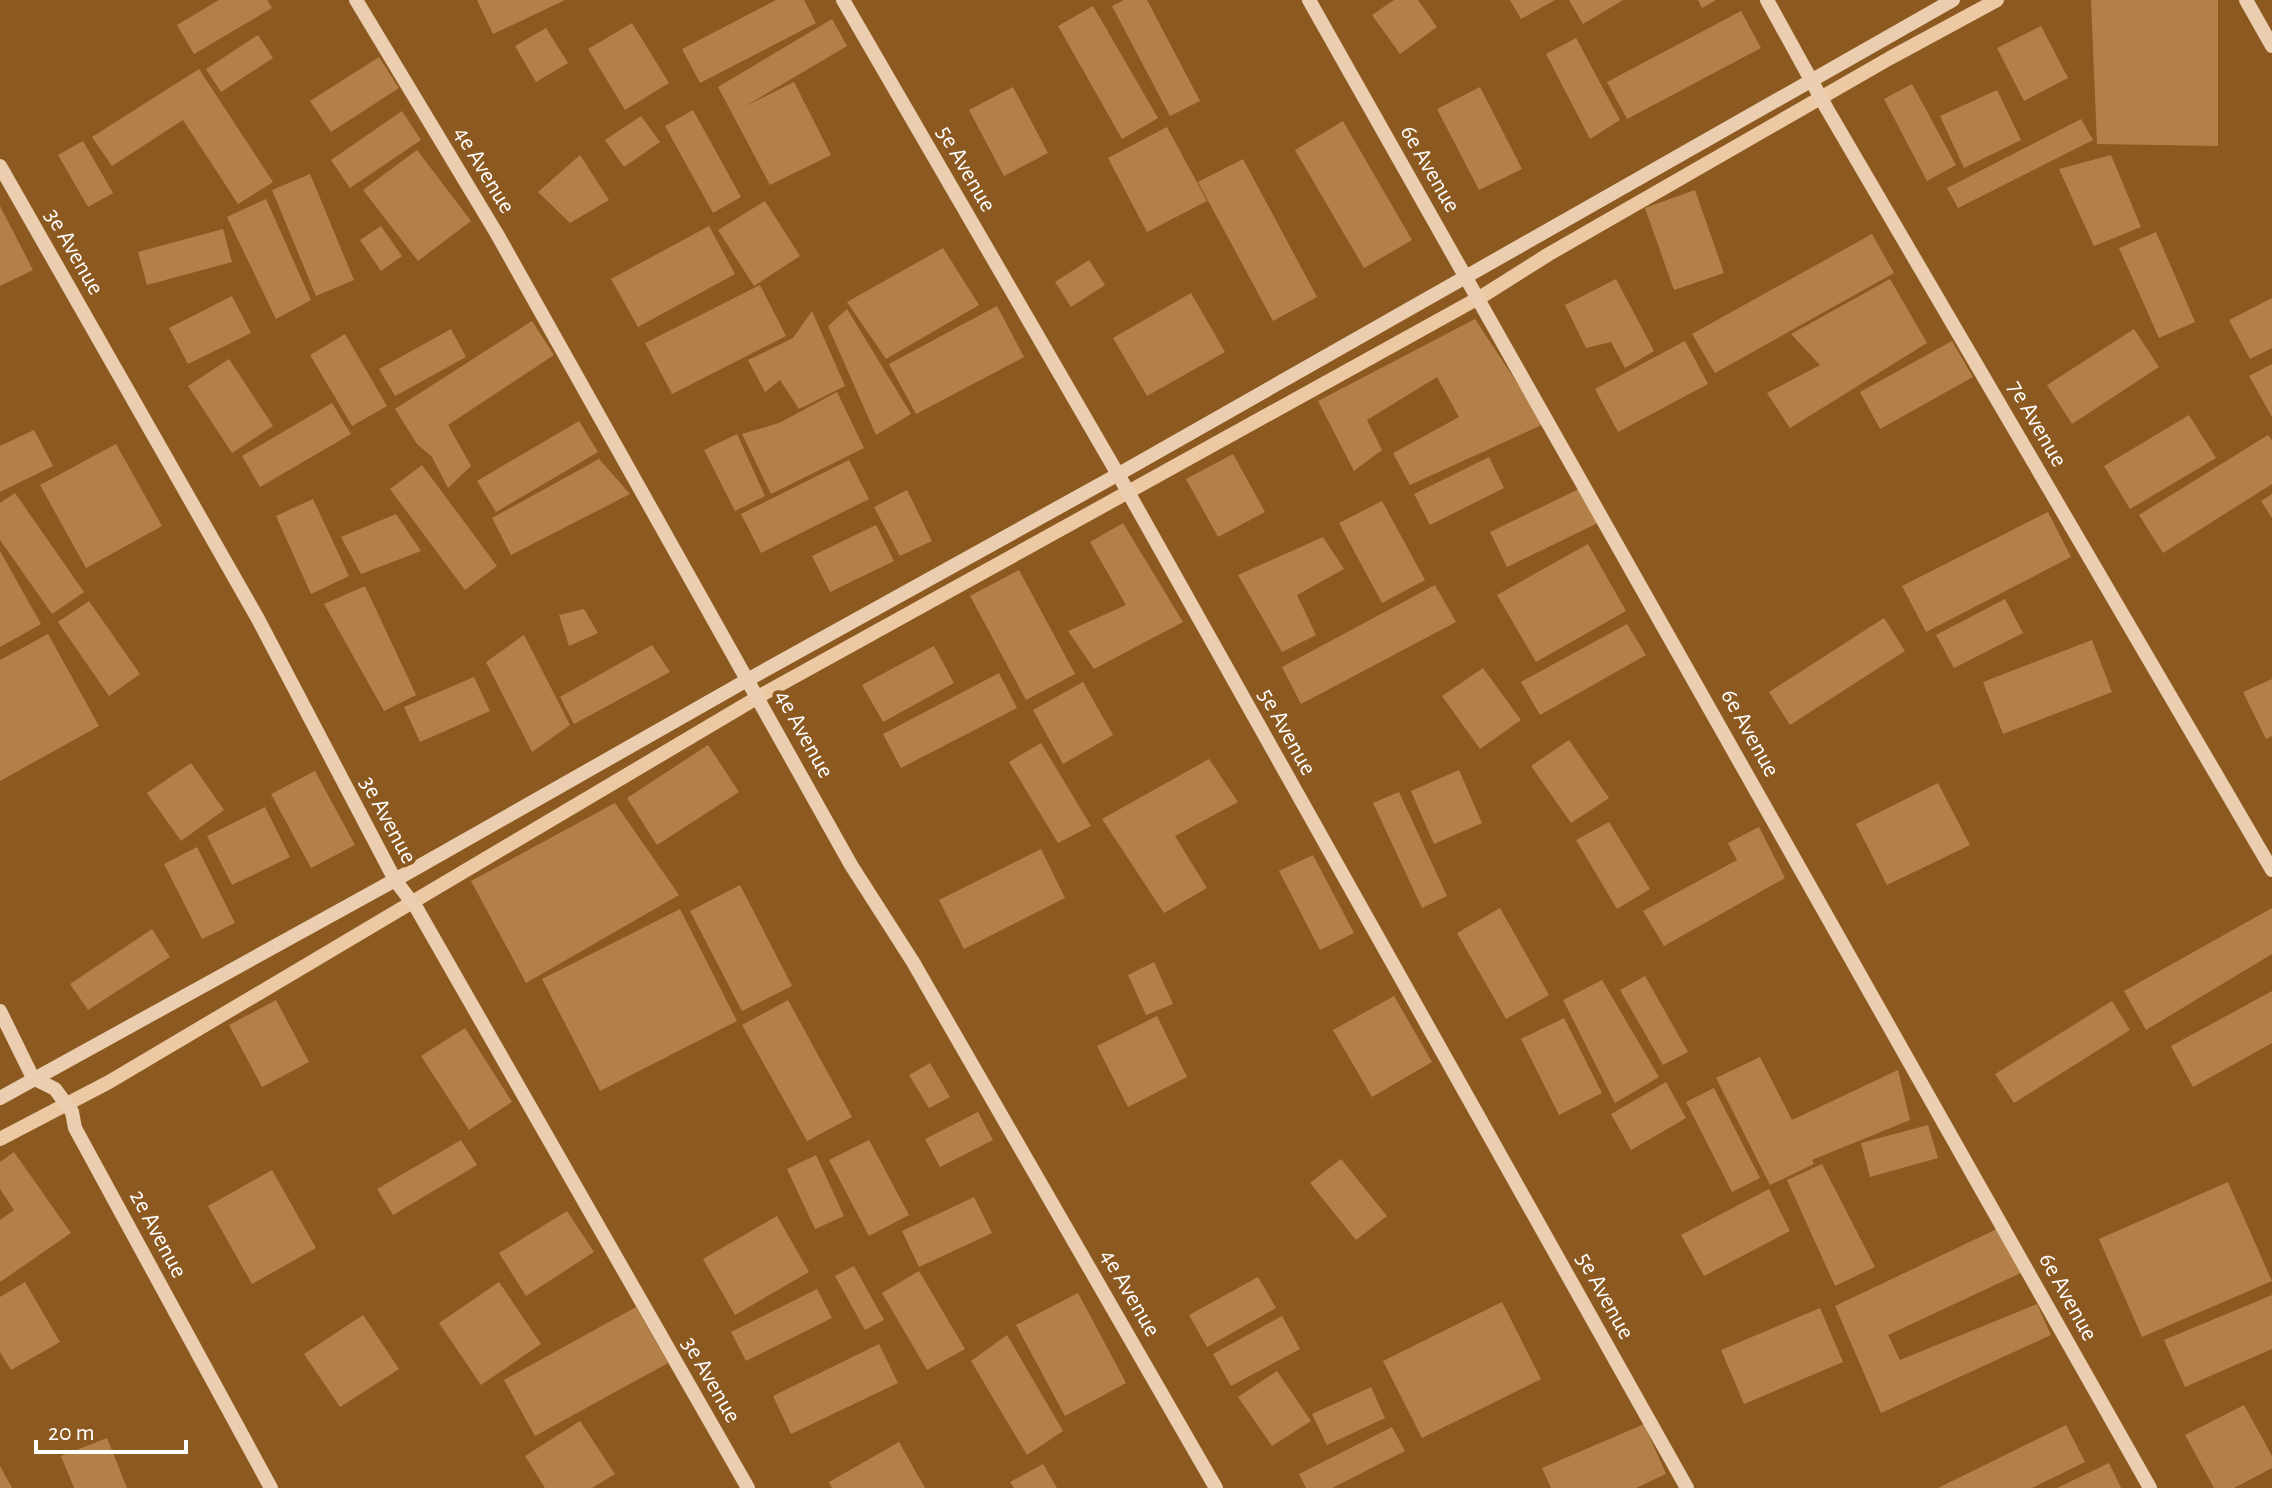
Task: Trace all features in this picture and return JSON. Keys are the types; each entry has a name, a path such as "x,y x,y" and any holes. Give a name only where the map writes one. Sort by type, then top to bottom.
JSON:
{"street":[{"name":"4e Avenue","path":"356,0 497,234 851,865 913,962 1216,1488"},
{"name":"5e Avenue","path":"843,0 1132,500 1687,1488"},
{"name":"6e Avenue","path":"1309,0 2150,1488"},
{"name":"7e Avenue","path":"1767,0 1827,109 2272,870"},
{"path":"0,1098 1120,479 1474,290 1816,87 1905,25 1953,0"},
{"path":"2246,0 2272,46"},
{"name":"3e Avenue","path":"0,166 258,619 395,880 417,909 748,1488"},
{"path":"0,1011 33,1078"},
{"name":"2e Avenue","path":"33,1078 55,1089 72,1112 75,1128 271,1488"}],"building":[{"path":"219,0 267,0 272,8 194,54 177,25"},
{"path":"477,0 565,0 493,34"},
{"path":"776,0 804,0 816,23 700,83 682,49"},
{"path":"1124,0 1147,0 1200,101 1170,116 1112,6"},
{"path":"1394,0 1418,0 1437,27 1400,54 1372,15"},
{"path":"1510,0 1555,0 1521,19"},
{"path":"1569,0 1623,0 1583,24"},
{"path":"1698,0 1716,0 1702,8"},
{"path":"2091,0 2218,0 2218,146 2097,144"},
{"path":"1093,6 1158,118 1122,139 1058,26"},
{"path":"1741,11 1761,48 1627,119 1607,82"},
{"path":"832,19 847,46 744,107 794,82 831,155 770,185 718,87"},
{"path":"632,23 669,83 625,110 588,49"},
{"path":"2041,26 2068,78 2024,101 1997,48"},
{"path":"546,28 568,63 536,82 515,46"},
{"path":"258,35 273,58 221,92 206,69"},
{"path":"1576,38 1620,120 1590,139 1546,54"},
{"path":"379,57 399,88 331,132 310,101"},
{"path":"199,69 273,182 238,204 183,120 112,166 92,137"},
{"path":"1912,84 1956,165 1927,181 1884,99"},
{"path":"1013,87 1048,153 1004,176 969,110"},
{"path":"1480,87 1522,169 1479,190 1437,109"},
{"path":"1997,90 2021,140 1964,168 1940,116"},
{"path":"693,110 741,197 713,213 665,126"},
{"path":"402,111 421,140 350,188 331,160"},
{"path":"641,116 660,142 624,167 605,140"},
{"path":"2081,119 2093,140 1958,208 1947,188"},
{"path":"1343,121 1412,240 1364,268 1295,150"},
{"path":"1167,127 1207,201 1147,232 1108,158"},
{"path":"83,141 113,193 88,207 58,155"},
{"path":"417,150 471,221 418,261 363,190"},
{"path":"580,155 609,200 570,223 538,192"},
{"path":"2111,155 2141,227 2094,246 2059,169"},
{"path":"1243,159 1317,297 1273,321 1198,182"},
{"path":"310,174 354,280 316,296 272,190"},
{"path":"1695,190 1724,273 1674,290 1645,208"},
{"path":"266,199 311,300 276,319 227,217"},
{"path":"765,201 800,256 754,286 718,230"},
{"path":"0,206 33,270 0,286"},
{"path":"381,226 402,256 381,271 360,240"},
{"path":"709,226 735,274 638,327 611,279"},
{"path":"223,229 232,262 147,285 138,252"},
{"path":"2156,232 2195,322 2159,338 2119,248"},
{"path":"1872,234 1894,273 1715,373 1692,334"},
{"path":"943,248 979,305 886,359 847,302"},
{"path":"1089,260 1105,285 1071,307 1055,282"},
{"path":"1616,279 1654,351 1625,368 1611,342 1586,348 1565,305"},
{"path":"1890,279 1927,343 1790,428 1767,393 1820,365 1791,334"},
{"path":"760,285 786,336 672,394 645,343"},
{"path":"1191,293 1225,352 1147,396 1113,338"},
{"path":"232,296 251,333 188,364 169,328"},
{"path":"2272,298 2272,348 2250,359 2229,320"},
{"path":"997,306 1024,357 916,414 889,364"},
{"path":"847,309 911,414 876,435 828,326"},
{"path":"812,311 845,386 799,409 780,380 765,392 748,360 793,338"},
{"path":"1475,319 1544,424 1410,485 1393,453 1459,417 1437,377 1367,420 1382,450 1354,471 1318,401"},
{"path":"532,321 554,355 448,425 471,466 448,488 432,457 417,444 395,409"},
{"path":"451,329 466,357 395,396 379,369"},
{"path":"2134,329 2159,367 2072,424 2047,385"},
{"path":"345,334 387,406 352,426 310,355"},
{"path":"1685,341 1708,384 1618,432 1595,389"},
{"path":"1952,341 1973,377 1880,429 1860,392"},
{"path":"229,359 273,426 232,453 188,386"},
{"path":"2272,364 2272,417 2249,376"},
{"path":"837,392 864,448 771,494 742,434 779,423"},
{"path":"332,403 351,434 260,487 242,456"},
{"path":"2189,415 2216,458 2130,509 2104,466"},
{"path":"579,421 598,452 496,512 477,481"},
{"path":"34,430 53,466 0,492 0,446"},
{"path":"737,434 765,496 735,511 704,450"},
{"path":"2268,435 2272,440 2272,484 2163,553 2139,515"},
{"path":"116,444 162,526 86,568 40,485"},
{"path":"1233,454 1265,512 1218,537 1186,479"},
{"path":"1489,457 1504,488 1430,525 1414,494"},
{"path":"599,459 630,494 511,555 492,518"},
{"path":"849,460 869,499 761,553 741,514"},
{"path":"422,465 497,566 465,590 390,489"},
{"path":"1583,487 1600,522 1507,567 1490,532"},
{"path":"907,490 932,541 900,556 874,507"},
{"path":"15,493 84,592 52,614 0,540 0,503"},
{"path":"2272,494 2272,518 2261,501"},
{"path":"313,499 349,576 311,594 276,516"},
{"path":"1382,501 1425,580 1382,603 1339,523"},
{"path":"2048,512 2071,557 1926,632 1902,586"},
{"path":"396,514 421,551 361,574 341,537"},
{"path":"1123,523 1183,622 1094,669 1068,631 1126,605 1090,542"},
{"path":"876,525 894,561 830,592 812,556"},
{"path":"1323,537 1344,569 1297,595 1316,635 1282,652 1238,575"},
{"path":"1588,544 1626,611 1536,662 1497,595"},
{"path":"0,551 41,624 0,647"},
{"path":"1019,570 1075,674 1026,700 970,596"},
{"path":"1435,585 1456,622 1301,704 1282,667"},
{"path":"365,586 416,695 384,711 324,604"},
{"path":"2005,599 2023,633 1954,668 1936,635"},
{"path":"89,601 140,674 109,696 58,622"},
{"path":"584,609 598,633 569,646 559,615"},
{"path":"1884,618 1905,651 1790,725 1769,692"},
{"path":"1627,624 1646,655 1540,715 1521,682"},
{"path":"48,634 99,726 0,781 0,660"},
{"path":"524,635 570,725 532,752 486,662"},
{"path":"2092,640 2112,692 2003,734 1983,682"},
{"path":"652,645 670,672 574,724 560,697"},
{"path":"934,646 954,683 883,722 862,685"},
{"path":"1483,668 1521,720 1480,749 1442,696"},
{"path":"999,673 1017,708 901,768 883,734"},
{"path":"474,677 490,711 420,742 404,707"},
{"path":"2272,679 2272,736 2266,739 2243,692"},
{"path":"1083,682 1113,735 1063,764 1033,710"},
{"path":"1569,740 1609,798 1571,823 1531,766"},
{"path":"1041,743 1091,826 1058,843 1009,762"},
{"path":"708,745 739,792 657,845 627,798"},
{"path":"1209,759 1238,802 1175,836 1207,888 1164,913 1102,819"},
{"path":"191,763 224,810 181,841 147,793"},
{"path":"1459,770 1482,823 1434,844 1411,791"},
{"path":"315,771 355,845 311,868 271,794"},
{"path":"1938,783 1970,845 1887,885 1856,824"},
{"path":"1399,792 1447,896 1422,908 1373,803"},
{"path":"615,803 679,895 526,983 471,881"},
{"path":"265,807 290,857 232,885 207,836"},
{"path":"1609,822 1650,889 1617,909 1576,840"},
{"path":"1759,827 1785,878 1664,946 1643,911 1737,860 1728,843"},
{"path":"197,847 235,923 202,939 164,864"},
{"path":"1041,849 1065,898 964,949 939,900"},
{"path":"1313,855 1354,933 1320,950 1279,871"},
{"path":"740,885 792,986 742,1011 690,911"},
{"path":"1500,908 1549,995 1506,1019 1457,933"},
{"path":"2272,908 2272,954 2146,1030 2124,991"},
{"path":"680,909 737,1021 600,1091 542,979"},
{"path":"152,929 170,957 88,1010 70,984"},
{"path":"1154,962 1173,1004 1146,1015 1128,975"},
{"path":"1645,976 1688,1052 1663,1065 1620,990"},
{"path":"1602,980 1659,1077 1615,1103 1563,1000"},
{"path":"2272,991 2272,1043 2193,1087 2171,1046"},
{"path":"1394,996 1432,1062 1372,1097 1333,1030"},
{"path":"276,1000 309,1062 262,1087 229,1025"},
{"path":"788,1000 852,1117 807,1141 742,1025"},
{"path":"2112,1001 2130,1030 2014,1103 1995,1074"},
{"path":"1157,1016 1187,1077 1128,1107 1097,1046"},
{"path":"1564,1018 1602,1093 1559,1115 1521,1039"},
{"path":"465,1028 512,1102 469,1130 421,1056"},
{"path":"1760,1057 1792,1120 1898,1070 1910,1120 1812,1160 1814,1164 1770,1185 1716,1078"},
{"path":"930,1063 950,1097 929,1108 909,1075"},
{"path":"1666,1082 1686,1118 1631,1150 1611,1114"},
{"path":"1714,1088 1760,1178 1732,1192 1686,1102"},
{"path":"978,1112 993,1140 940,1167 925,1139"},
{"path":"1928,1125 1938,1158 1870,1177 1861,1143"},
{"path":"461,1140 477,1165 393,1215 377,1189"},
{"path":"869,1140 909,1215 869,1236 829,1160"},
{"path":"14,1152 71,1233 0,1282 0,1220 14,1210 0,1189 0,1162"},
{"path":"816,1155 844,1216 815,1229 787,1169"},
{"path":"1341,1159 1387,1216 1356,1240 1310,1183"},
{"path":"1822,1164 1875,1267 1835,1286 1787,1180"},
{"path":"272,1170 316,1248 252,1284 208,1206"},
{"path":"2228,1182 2272,1281 2142,1337 2099,1239"},
{"path":"1769,1189 1790,1231 1704,1276 1681,1235"},
{"path":"974,1197 992,1233 919,1267 902,1231"},
{"path":"567,1211 594,1252 526,1296 499,1253"},
{"path":"777,1216 809,1272 735,1315 703,1259"},
{"path":"2001,1227 2025,1271 1888,1335 1900,1360 2037,1304 2051,1335 1881,1413 1835,1306"},
{"path":"854,1266 884,1320 865,1330 835,1276"},
{"path":"919,1271 965,1349 927,1370 882,1293"},
{"path":"1258,1277 1276,1308 1207,1347 1189,1315"},
{"path":"25,1282 60,1342 11,1370 0,1352 0,1297"},
{"path":"499,1282 541,1344 481,1385 439,1323"},
{"path":"817,1289 832,1318 746,1361 731,1332"},
{"path":"1078,1293 1126,1383 1065,1416 1016,1325"},
{"path":"2272,1295 2272,1349 2185,1387 2164,1340"},
{"path":"1502,1302 1541,1379 1422,1438 1383,1361"},
{"path":"636,1307 668,1363 535,1436 504,1380"},
{"path":"1820,1308 1843,1362 1744,1404 1721,1350"},
{"path":"363,1315 399,1369 340,1407 304,1354"},
{"path":"1282,1316 1300,1349 1231,1386 1213,1354"},
{"path":"1007,1335 1063,1431 1027,1455 971,1361"},
{"path":"879,1344 898,1383 791,1434 773,1396"},
{"path":"1277,1371 1311,1421 1272,1446 1238,1397"},
{"path":"1371,1387 1385,1418 1327,1445 1312,1414"},
{"path":"2244,1405 2272,1456 2272,1468 2234,1488 2214,1488 2185,1435"},
{"path":"580,1421 615,1474 592,1488 545,1488 525,1456"},
{"path":"1644,1424 1666,1474 1636,1488 1551,1488 1542,1468"},
{"path":"2066,1425 2085,1462 2032,1488 1938,1488"},
{"path":"1392,1427 1405,1451 1332,1488 1306,1488 1299,1474"},
{"path":"107,1438 127,1488 74,1488 61,1456"},
{"path":"899,1442 925,1488 832,1488 829,1482"},
{"path":"2109,1463 2121,1488 2057,1488"},
{"path":"1043,1464 1057,1488 1014,1488 1010,1482"},
{"path":"0,1466 12,1488 0,1488"}],"waterway":[{"path":"0,1139 109,1082 765,693 1484,295 1549,254 1997,0"}]}
